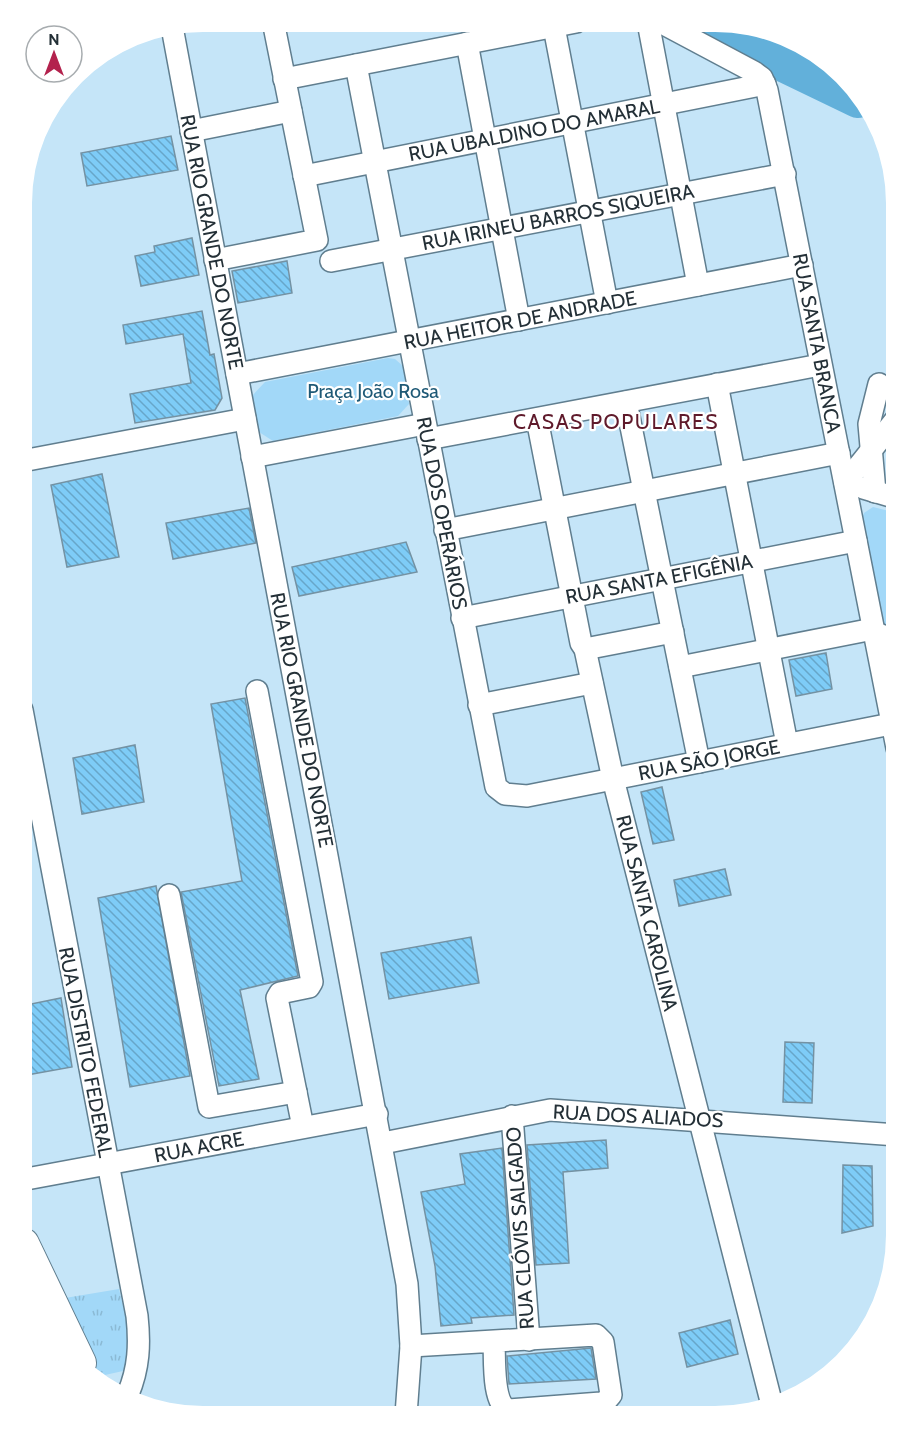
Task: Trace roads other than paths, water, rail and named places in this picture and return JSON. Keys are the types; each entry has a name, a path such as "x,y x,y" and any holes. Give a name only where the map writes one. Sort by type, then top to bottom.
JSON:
{"highway":[{"path":"35,1270 70,1342"}],"street":[{"path":"215,260 317,240 275,32"},
{"path":"284,79 527,32"},
{"path":"555,32 607,303"},
{"path":"650,32 698,285"},
{"path":"679,32 746,67 762,78 765,84"},
{"name":"RUA RIO GRANDE DO NORTE","path":"173,34 383,1143 407,1284 411,1347 407,1406"},
{"path":"467,43 519,320"},
{"name":"RUA DOS OPERÁRIOS","path":"356,65 496,787 505,794 527,796"},
{"name":"RUA UBALDINO DO AMARAL","path":"304,176 765,84"},
{"name":"RUA SANTA BRANCA","path":"765,84 785,174 820,365 886,686"},
{"path":"191,131 291,111"},
{"name":"RUA IRINEU BARROS SIQUEIRA","path":"331,261 785,174"},
{"name":"RUA HEITOR DE ANDRADE","path":"237,374 802,265"},
{"path":"252,457 537,419 820,365"},
{"path":"717,384 787,744"},
{"path":"875,492 870,413 879,384"},
{"path":"626,402 699,762"},
{"path":"32,458 245,419"},
{"name":"RUA SANTA CAROLINA","path":"537,419 581,643 585,649 613,779 770,1396"},
{"path":"886,431 845,483 886,495"},
{"path":"446,530 838,453"},
{"name":"RUA SANTA EFIGÊNIA","path":"462,618 856,541"},
{"path":"680,668 873,630 886,636"},
{"path":"585,649 673,632"},
{"path":"479,705 592,683"},
{"path":"257,692 312,982 309,987 277,994 303,1127"},
{"name":"RUA SÃO JORGE","path":"527,796 886,722"},
{"name":"RUA DISTRITO FEDERAL","path":"32,763 139,1337 136,1376 130,1389"},
{"path":"169,896 209,1107 296,1092"},
{"name":"RUA DOS ALIADOS","path":"383,1143 550,1110 886,1134"},
{"name":"RUA ACRE","path":"32,1178 377,1114"},
{"name":"RUA CLÓVIS SALGADO","path":"512,1116 529,1340"},
{"path":"411,1347 599,1336 603,1342 612,1386 609,1399 601,1403 561,1406"},
{"path":"494,1342 498,1399 501,1406"}],"waterway":[{"path":"717,32 849,96"}],"district":[{"name":"CASAS POPULARES","path":"616,421"}],"park label":[{"name":"Praça João Rosa","path":"373,391"}]}
